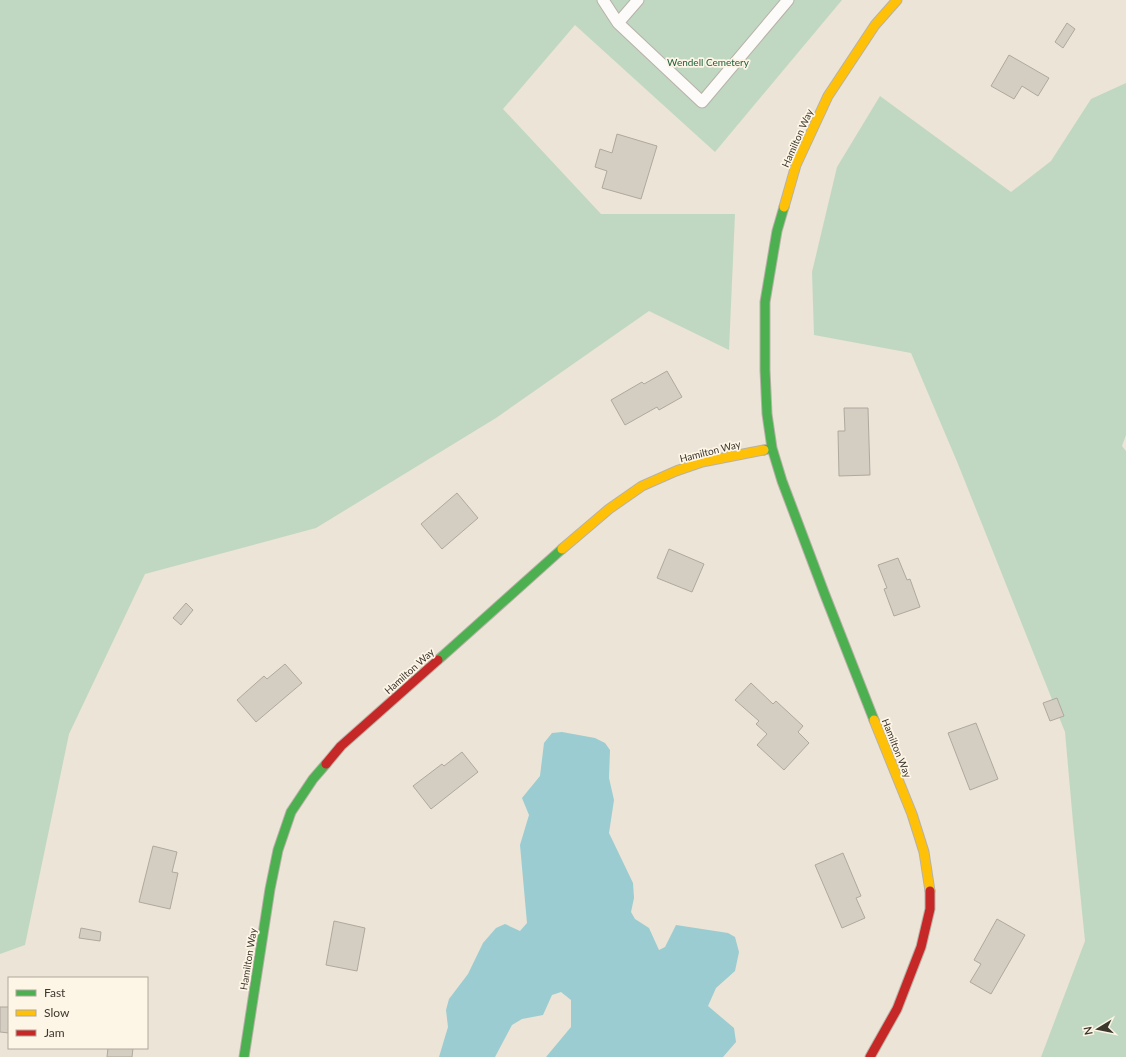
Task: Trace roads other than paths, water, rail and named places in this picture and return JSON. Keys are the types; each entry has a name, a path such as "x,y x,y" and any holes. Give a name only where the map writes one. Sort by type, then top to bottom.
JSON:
{"street":[{"name":"Hamilton Way","path":"870,1057 897,1009 921,947 930,902 930,890 924,852 912,814 809,552 782,481 772,448 767,414 765,370 765,302 777,231 796,164 828,96 875,25 897,0"},
{"name":"Hamilton Way","path":"244,1057 270,889 278,850 291,812 312,779 341,746 609,509 642,486 676,471 702,462 772,448"}],"lane":[{"path":"602,0 618,22 702,102 788,0"},
{"path":"618,22 638,0"}],"water":[{"path":"562,732 595,738 605,743 610,750 609,778 614,800 609,833 633,883 634,898 631,912 635,919 649,928 659,950 665,947 676,925 728,933 735,937 739,952 735,971 716,988 708,1006 734,1028 736,1042 723,1057 546,1057 571,1027 571,1000 561,992 552,995 543,1015 522,1019 512,1025 495,1057 439,1057 448,1027 446,1010 449,999 468,974 483,943 496,928 505,924 520,931 527,923 520,845 529,815 522,798 540,776 544,743 552,733"}],"park label":[{"name":"Wendell Cemetery","path":"708,62"}]}
